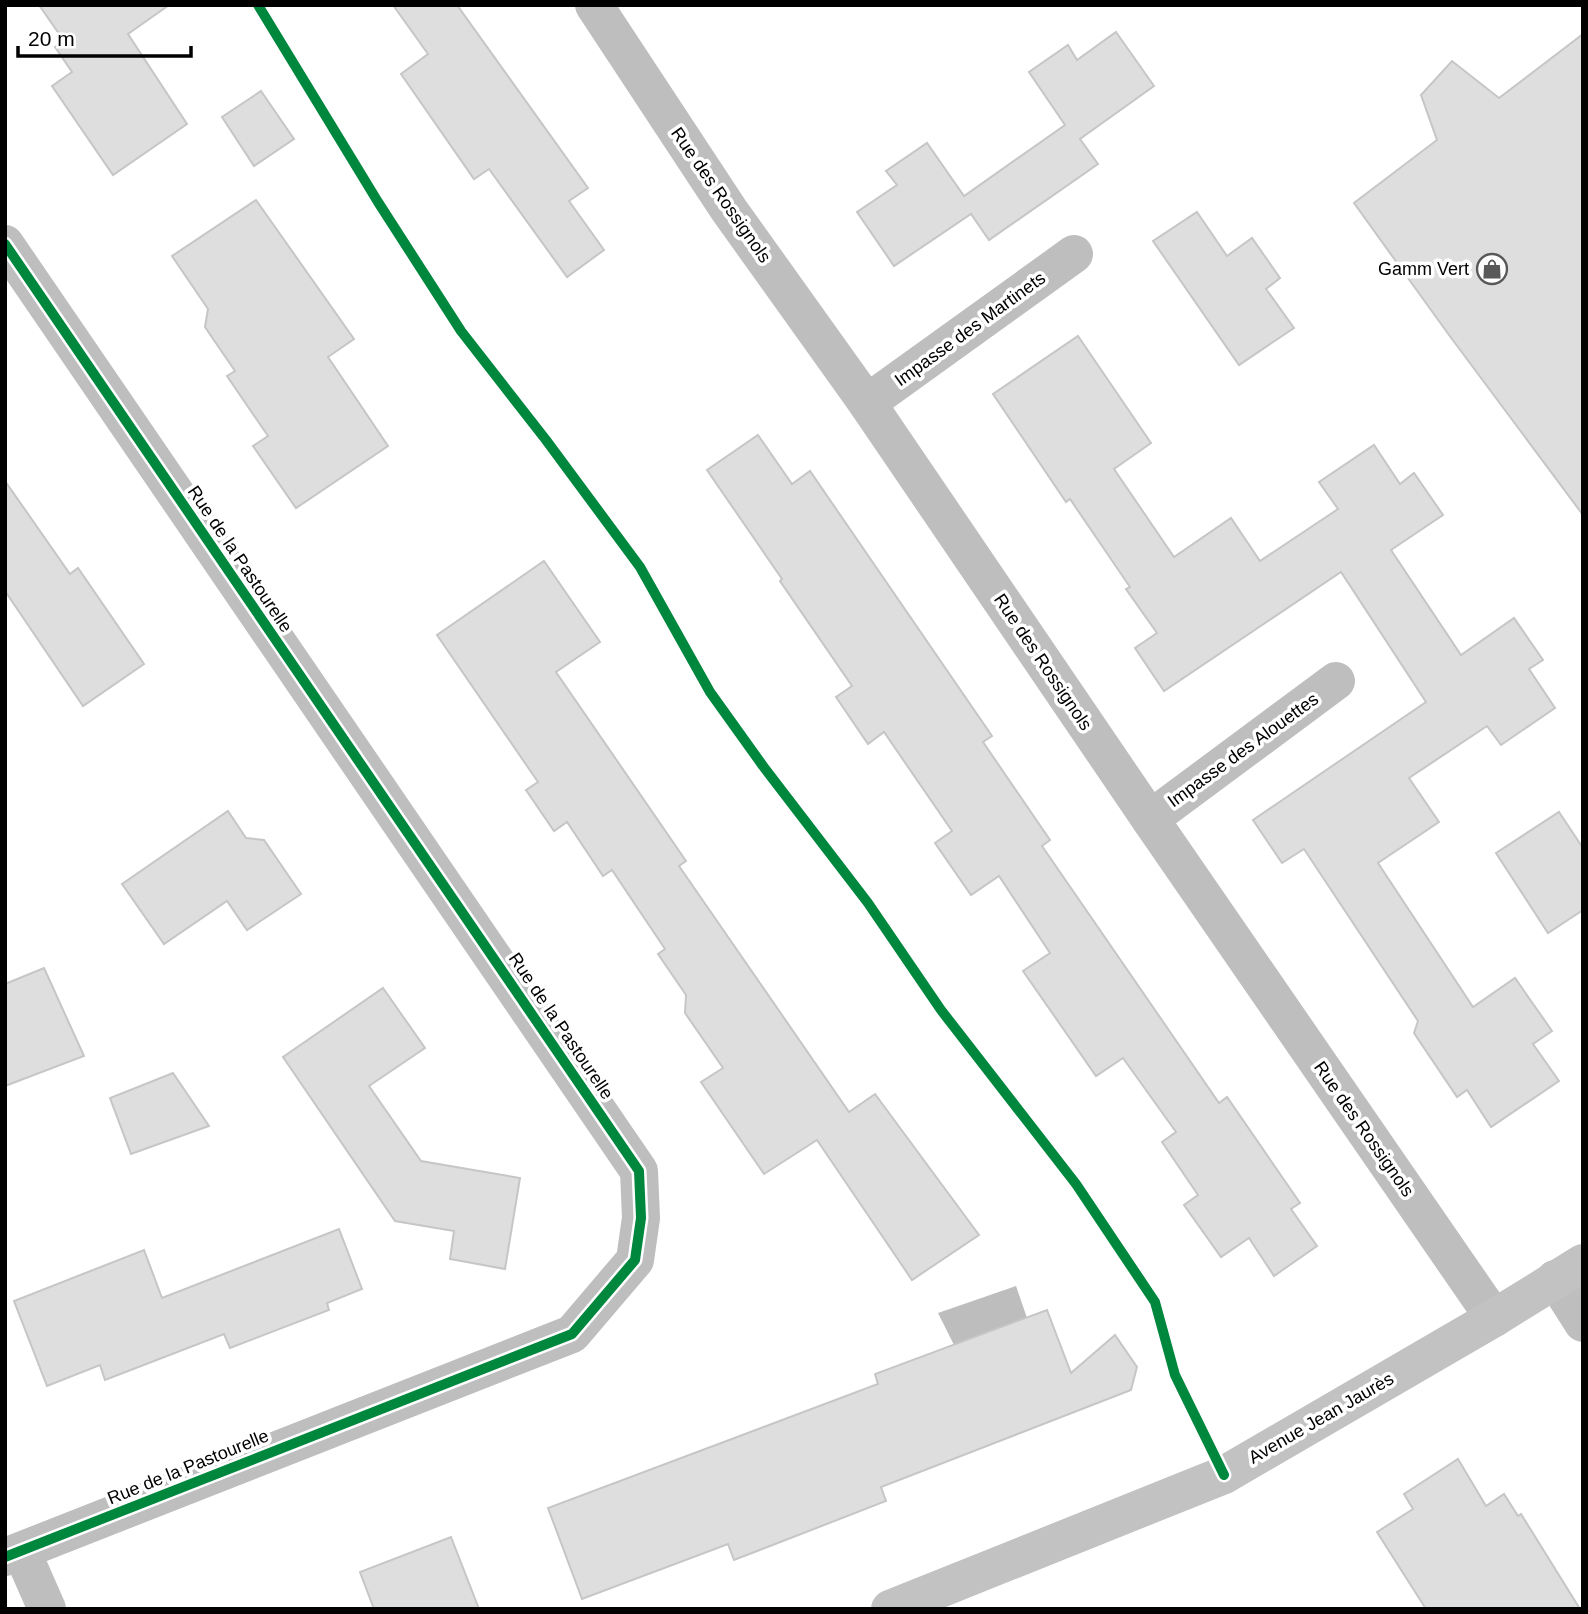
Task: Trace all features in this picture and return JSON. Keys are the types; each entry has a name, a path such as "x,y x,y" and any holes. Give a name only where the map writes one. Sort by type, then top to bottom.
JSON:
{"street":[{"name":"Rue des Rossignols","path":"594,5 729,210 867,403 1494,1318"},
{"name":"Rue de la Pastourelle","path":"5,244 639,1171 641,1218 635,1260 572,1334 13,1554 47,1609"},
{"name":"Impasse des Martinets","path":"867,403 1074,254"},
{"name":"Impasse des Alouettes","path":"1150,819 1336,681"},
{"name":"Avenue Jean Jaurès","path":"890,1609 1224,1475 1494,1318 1569,1271"},
{"path":"1569,1271 1583,1323"}],"shaded area":[{"path":"1016,1286 1027,1318 954,1345 938,1313"}],"building":[{"path":"39,5 169,5 128,34 187,124 113,175 52,86 72,72 55,47 64,41"},
{"path":"393,5 457,5 588,188 569,201 604,250 567,277 489,169 474,179 401,74 428,54"},
{"path":"1116,32 1154,86 1080,139 1098,164 989,240 971,214 894,266 857,212 897,185 886,171 927,143 964,196 1065,125 1029,72 1068,45 1077,60"},
{"name":"Gamm Vert","path":"1583,34 1583,515 1354,203 1437,140 1421,95 1452,61 1499,98"},
{"path":"261,91 294,139 254,166 222,117"},
{"path":"256,200 354,339 328,357 388,446 296,508 253,446 268,436 227,376 235,371 205,327 208,309 172,256"},
{"path":"1197,212 1227,256 1252,238 1280,278 1266,289 1294,328 1239,365 1153,241"},
{"path":"1078,336 1151,443 1114,469 1174,557 1231,518 1260,561 1338,509 1319,482 1374,445 1400,484 1414,473 1443,515 1391,550 1461,655 1514,618 1543,660 1529,669 1555,708 1501,745 1487,726 1409,778 1439,822 1378,863 1473,1007 1515,978 1552,1031 1533,1044 1559,1081 1491,1127 1467,1090 1457,1097 1414,1033 1418,1021 1304,849 1282,863 1253,820 1426,702 1341,572 1164,691 1135,648 1157,633 1126,589 1130,587 1070,499 1066,502 993,394"},
{"path":"758,435 792,484 810,471 992,736 983,742 1050,840 1042,846 1219,1103 1227,1097 1300,1203 1291,1209 1317,1246 1274,1276 1249,1238 1221,1257 1184,1205 1198,1195 1162,1142 1176,1132 1123,1058 1096,1076 1023,971 1050,953 999,876 971,895 935,843 952,831 884,732 868,744 836,697 852,686 707,470"},
{"path":"5,481 70,574 78,568 144,664 83,706 5,591"},
{"path":"544,561 600,642 556,672 686,861 679,866 849,1112 875,1094 979,1235 912,1280 817,1140 764,1174 701,1082 723,1068 685,1013 686,995 658,954 665,949 612,870 603,876 567,822 554,831 526,790 538,782 437,635"},
{"path":"228,811 246,838 264,840 301,894 247,930 227,901 164,944 122,884"},
{"path":"1559,812 1583,848 1583,910 1548,933 1496,853"},
{"path":"44,968 84,1056 5,1086 5,984"},
{"path":"383,988 425,1048 369,1086 421,1161 520,1178 505,1269 450,1259 454,1231 395,1221 283,1057"},
{"path":"173,1073 209,1126 131,1154 110,1098"},
{"path":"339,1229 362,1289 327,1303 329,1310 230,1348 224,1334 105,1380 100,1365 47,1386 14,1301 144,1250 162,1298"},
{"path":"1047,1310 1071,1373 1115,1335 1137,1367 1131,1390 881,1487 886,1501 734,1560 728,1544 582,1599 548,1508 878,1384 875,1374"},
{"path":"1458,1459 1486,1506 1504,1494 1518,1516 1521,1514 1580,1609 1426,1609 1377,1532 1413,1509 1404,1494"},
{"path":"451,1537 479,1609 374,1609 360,1572"}],"cycle path":[{"path":"258,5 378,202 461,331 640,567 710,692 868,903 941,1010 1076,1184 1155,1302 1175,1375 1224,1475"},
{"path":"5,244 639,1171 641,1218 635,1260 572,1334 5,1557"}],"place":[{"name":"Gamm Vert","path":"1492,269"}]}
